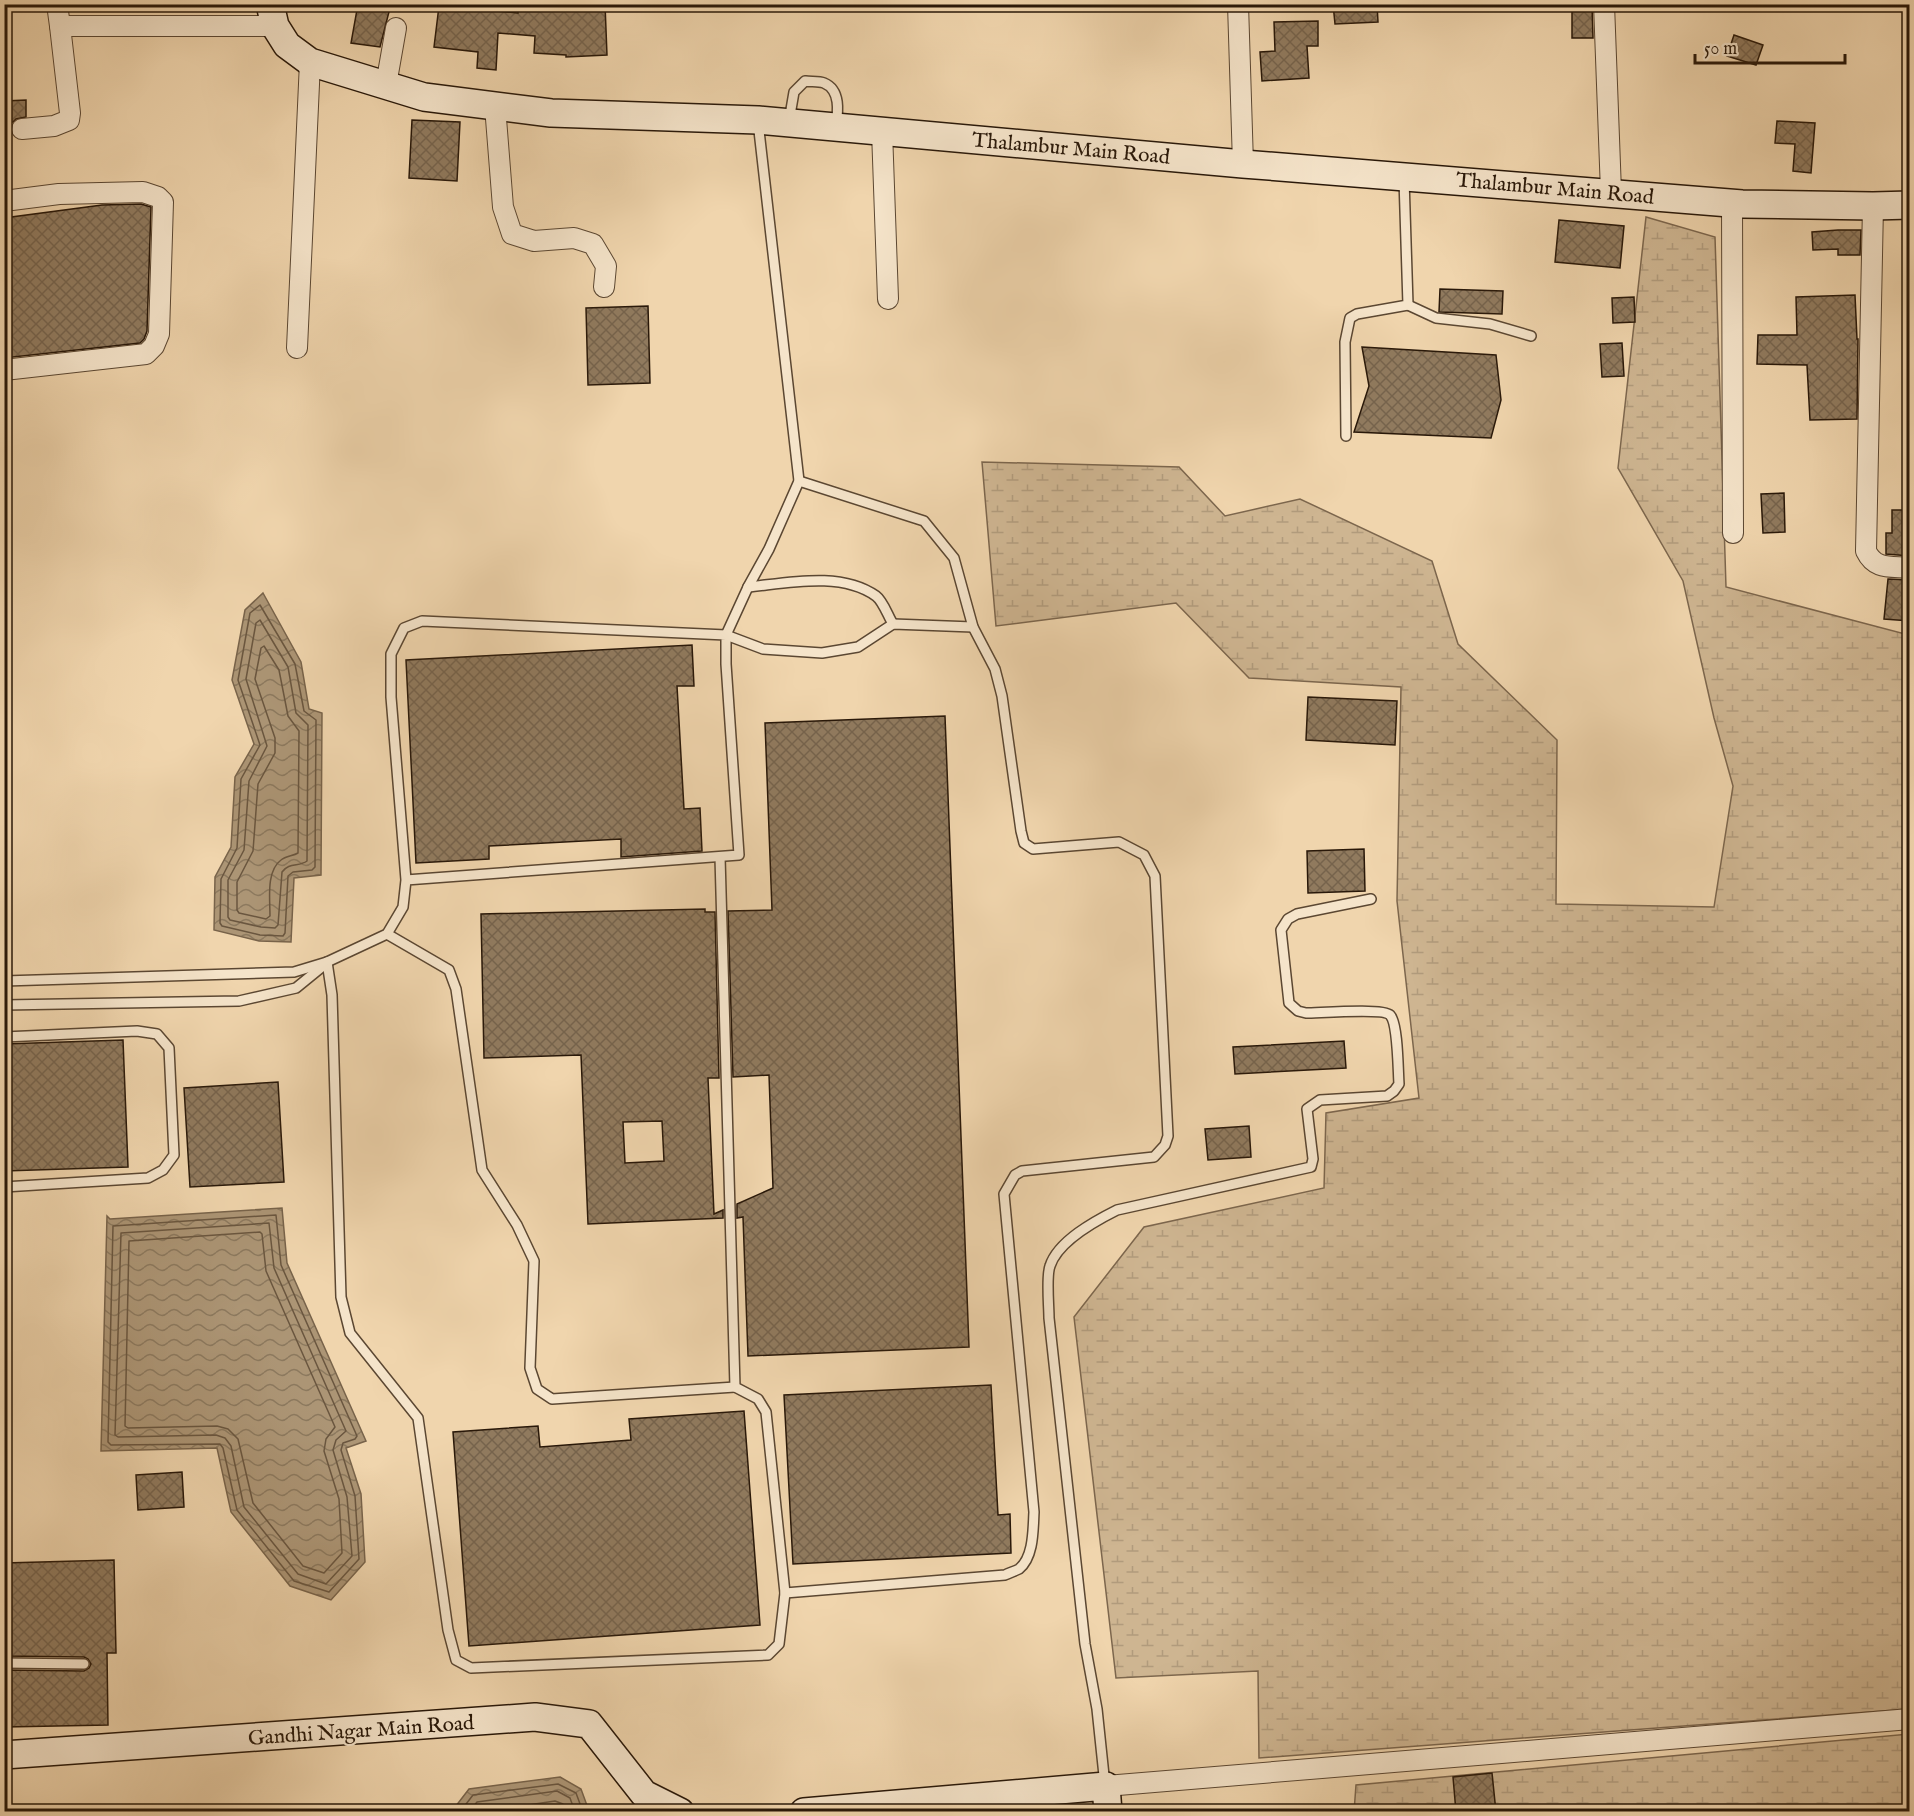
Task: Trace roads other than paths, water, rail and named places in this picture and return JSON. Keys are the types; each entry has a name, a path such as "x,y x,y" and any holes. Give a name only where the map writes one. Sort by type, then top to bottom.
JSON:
{"street":[{"path":"22,129 54,126 69,120 57,4"},
{"path":"1239,4 1243,164"},
{"path":"1604,4 1611,192"},
{"path":"60,26 273,15"},
{"name":"Thalambur Main Road","path":"273,15 287,45 310,62 424,97 551,113 758,120 1243,164 1732,203 1910,205"},
{"path":"386,85 396,28"},
{"path":"297,348 310,62"},
{"path":"495,106 503,207 512,234 534,241 574,238 593,244 606,266 604,287"},
{"path":"882,131 888,299"},
{"path":"4,201 59,194 143,192 158,197 163,202 159,334 154,346 146,354 4,370"},
{"path":"1732,203 1733,533"},
{"path":"1873,206 1866,550 1870,560 1876,565 1910,568"},
{"name":"Gandhi Nagar Main Road","path":"4,1755 535,1717 589,1724 642,1803 680,1812"},
{"path":"804,1812 1106,1799 1910,1719"}],"lane":[{"path":"789,123 794,92 805,81 825,83 835,92 838,110 836,127"},
{"path":"406,880 739,855 726,635 769,549 799,481 758,120"},
{"path":"1404,176 1408,306"},
{"path":"1346,436 1345,342 1350,318 1357,314 1408,306 1436,318 1490,324 1531,336"},
{"path":"785,1593 1005,1575 1019,1568 1027,1558 1032,1538 1034,1512 1004,1194 1015,1175 1022,1171 1154,1157 1165,1145 1168,1136 1155,876 1144,855 1119,842 1034,849 1024,843 1002,696 995,669 973,627 954,558 924,521 799,481"},
{"path":"748,587 808,581 847,583 878,597 893,624"},
{"path":"4,981 294,972 327,962 387,934 403,907 406,880 391,697 391,654 404,628 422,621 726,635 763,649 822,653 858,647 893,624 973,627"},
{"path":"720,857 735,1387"},
{"path":"1106,1799 1097,1709 1085,1644 1050,1330 1049,1267 1064,1244 1094,1222 1117,1210 1311,1167 1313,1159 1307,1109 1313,1103 1320,1100 1387,1096 1394,1091 1399,1084 1394,1027 1392,1017 1388,1012 1306,1013 1298,1011 1289,1003 1281,930 1288,919 1297,914 1371,899"},
{"path":"327,962 332,995 341,1297 350,1333 418,1418 448,1630 456,1660 471,1668 768,1655 779,1644 785,1593 766,1412 758,1399 735,1387 552,1399 537,1389 530,1368 534,1262 517,1225 482,1170 456,990 449,970 387,934"},
{"path":"4,1005 239,1001 296,988 327,962"},
{"path":"4,1037 137,1031 157,1034 169,1048 174,1155 163,1170 148,1178 4,1187"},
{"path":"4,1663 84,1664"}],"water":[{"path":"263,593 301,662 309,709 322,713 321,875 294,878 291,942 259,941 214,930 215,877 231,847 235,777 254,744 232,680 245,610"},
{"path":"282,1208 287,1263 366,1441 346,1448 361,1494 365,1562 331,1600 290,1586 231,1512 217,1448 101,1451 107,1216 110,1219"},
{"path":"560,1777 581,1789 589,1811 452,1811 469,1789"}]}
